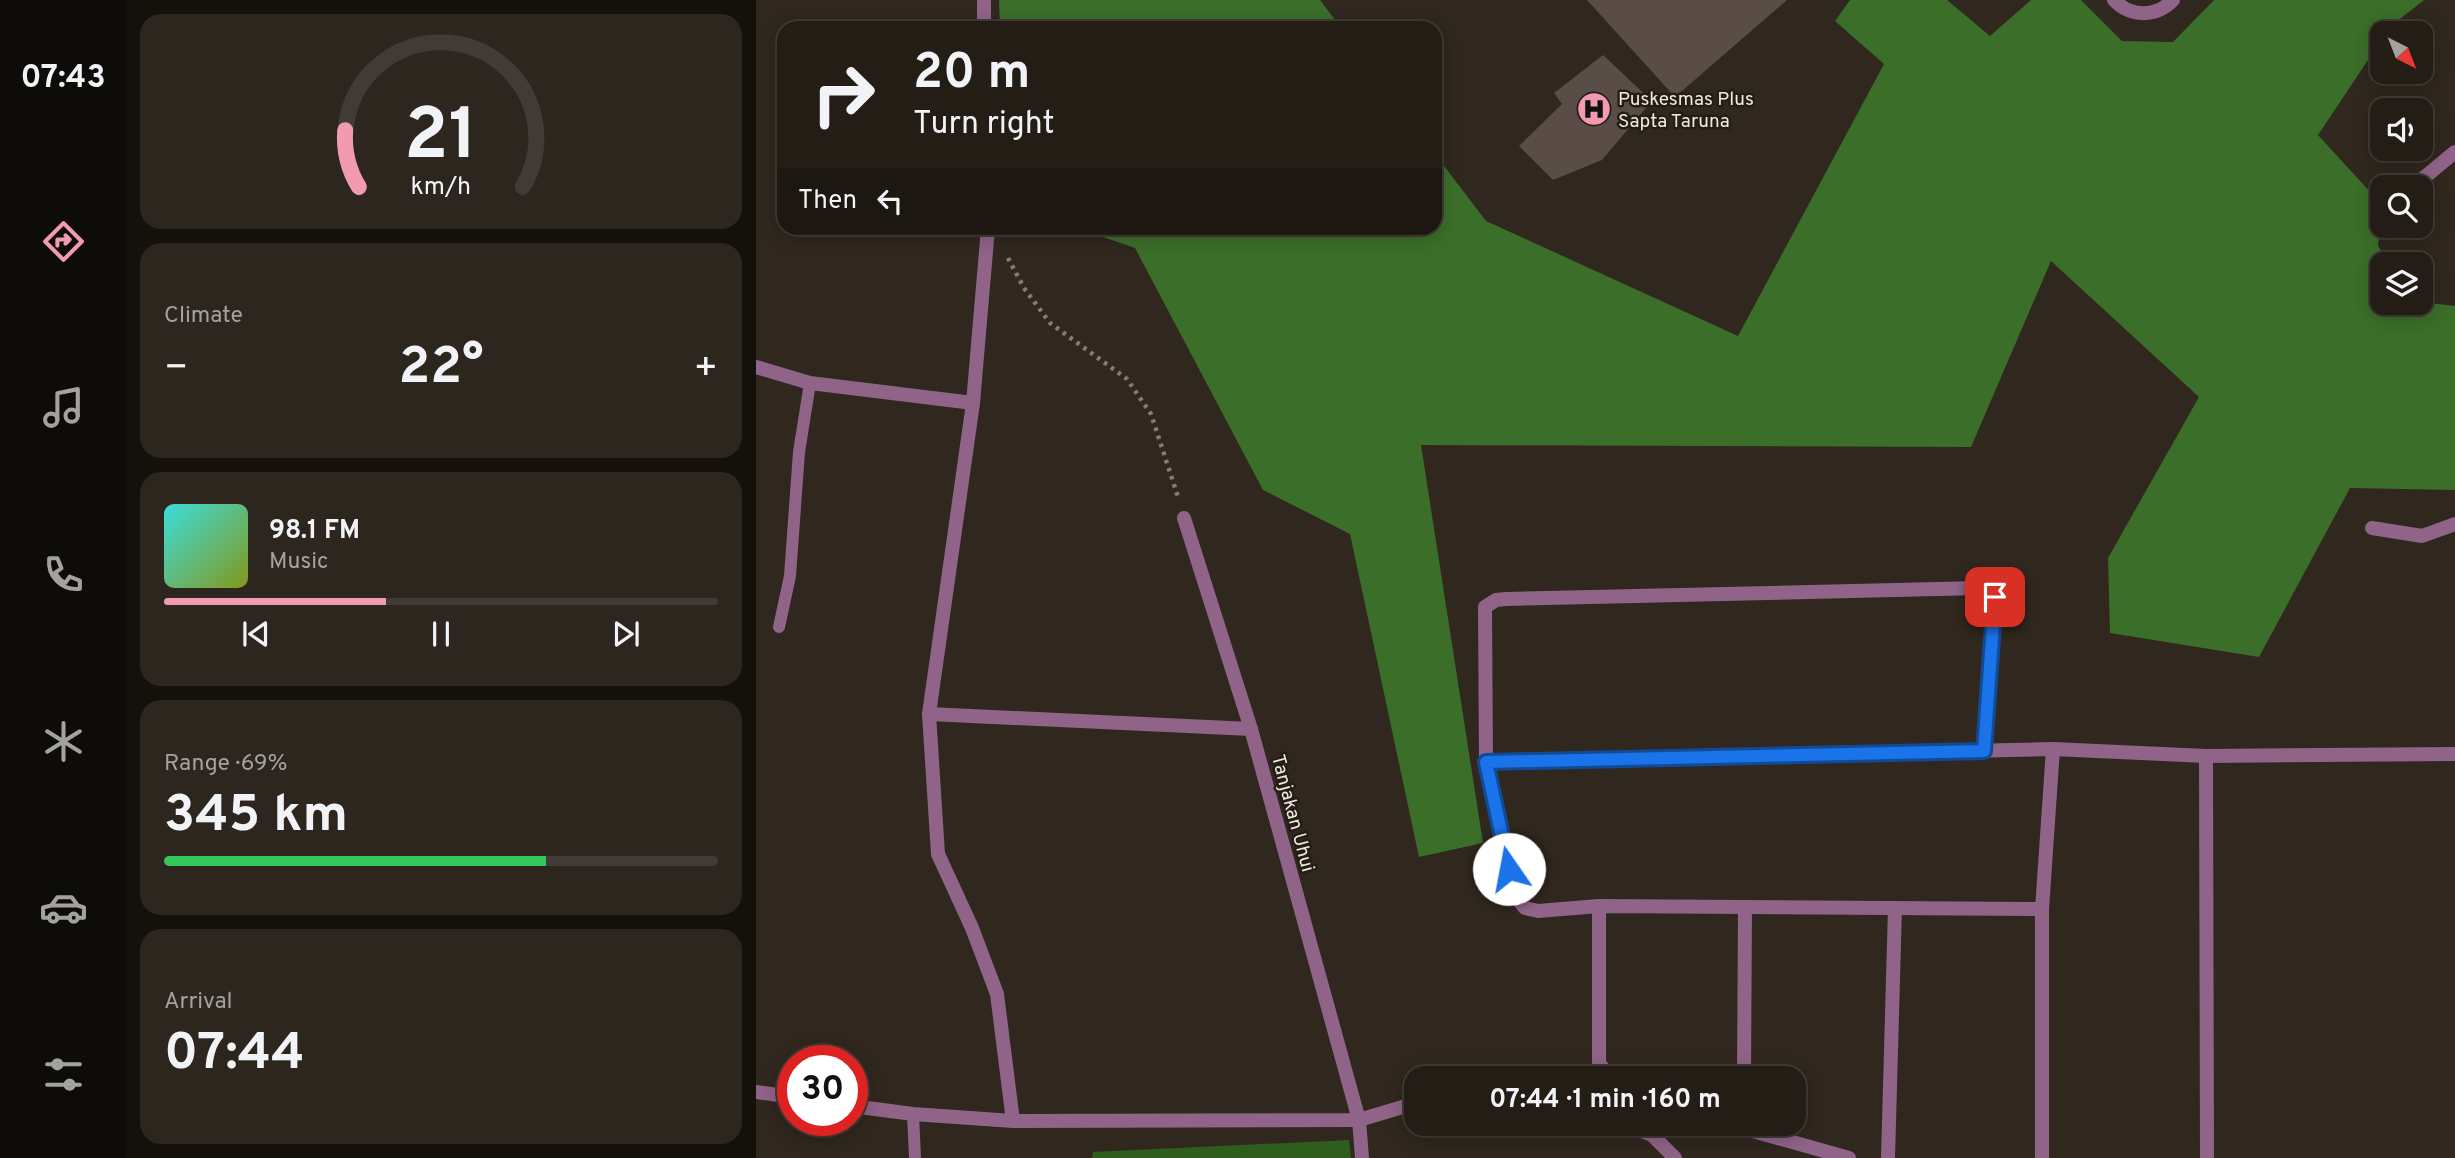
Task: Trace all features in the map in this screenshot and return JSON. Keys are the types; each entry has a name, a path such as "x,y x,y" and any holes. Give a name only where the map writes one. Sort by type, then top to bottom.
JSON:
{"street":[{"path":"984,0 984,21"},
{"path":"2119,5 2147,14 2166,7 2173,0"},
{"path":"2427,175 2455,152"},
{"path":"987,235 974,403 929,714 938,853 972,928 997,994 1013,1121"},
{"path":"756,367 810,383 974,403"},
{"name":"Tanjakan Uhui","path":"1184,518 1251,729 1359,1120 1362,1158"},
{"path":"2372,528 2421,536 2455,524"},
{"path":"1984,751 1995,597 1980,588 1548,598 1496,600 1485,607 1486,762 1515,896 1525,908 1538,911 1599,906 2042,909"},
{"path":"929,714 1251,729"},
{"path":"2042,1158 2042,909 2053,749"},
{"path":"1486,762 2053,749 2206,756 2455,754"},
{"path":"2206,756 2207,1158"},
{"path":"1599,906 1601,1066"},
{"path":"1745,907 1745,1066"},
{"path":"1888,1158 1895,908"},
{"path":"756,1092 777,1095"},
{"path":"868,1107 912,1114 1013,1121 1359,1120 1404,1107"},
{"path":"1653,1136 1675,1158"},
{"path":"1777,1136 1849,1158"}],"lane":[{"path":"779,627 790,576 799,452 810,383"},
{"path":"912,1114 915,1158"}],"path":[{"path":"1004,251 1024,288 1050,323 1127,379 1151,414 1184,518"}],"green space":[{"path":"999,0 1320,0 1336,21 1000,21"},
{"path":"1850,0 1947,0 1990,36 2031,0 2081,0 2122,41 2173,42 2214,0 2424,0 2397,21 2370,21 2370,57 2318,135 2370,192 2370,238 2379,238 2378,246 2382,252 2370,252 2370,315 2433,315 2433,303 2455,306 2455,490 2350,488 2259,657 2110,633 2108,558 2199,397 2051,261 1971,447 1421,445 1483,843 1419,857 1350,534 1263,490 1135,248 1097,235 1442,235 1442,163 1486,221 1738,336 1884,64 1835,21"},
{"path":"1349,1140 1351,1158 1092,1158 1093,1152"}],"building":[{"path":"1587,0 1787,0 1675,97"},
{"path":"1603,55 1652,101 1602,160 1553,180 1519,146 1562,104 1554,93"}],"place":[{"name":"Puskesmas Plus Sapta Taruna","path":"1594,109"}],"route":[{"path":"1509,869 1486,762 1984,751 1995,597"}]}
